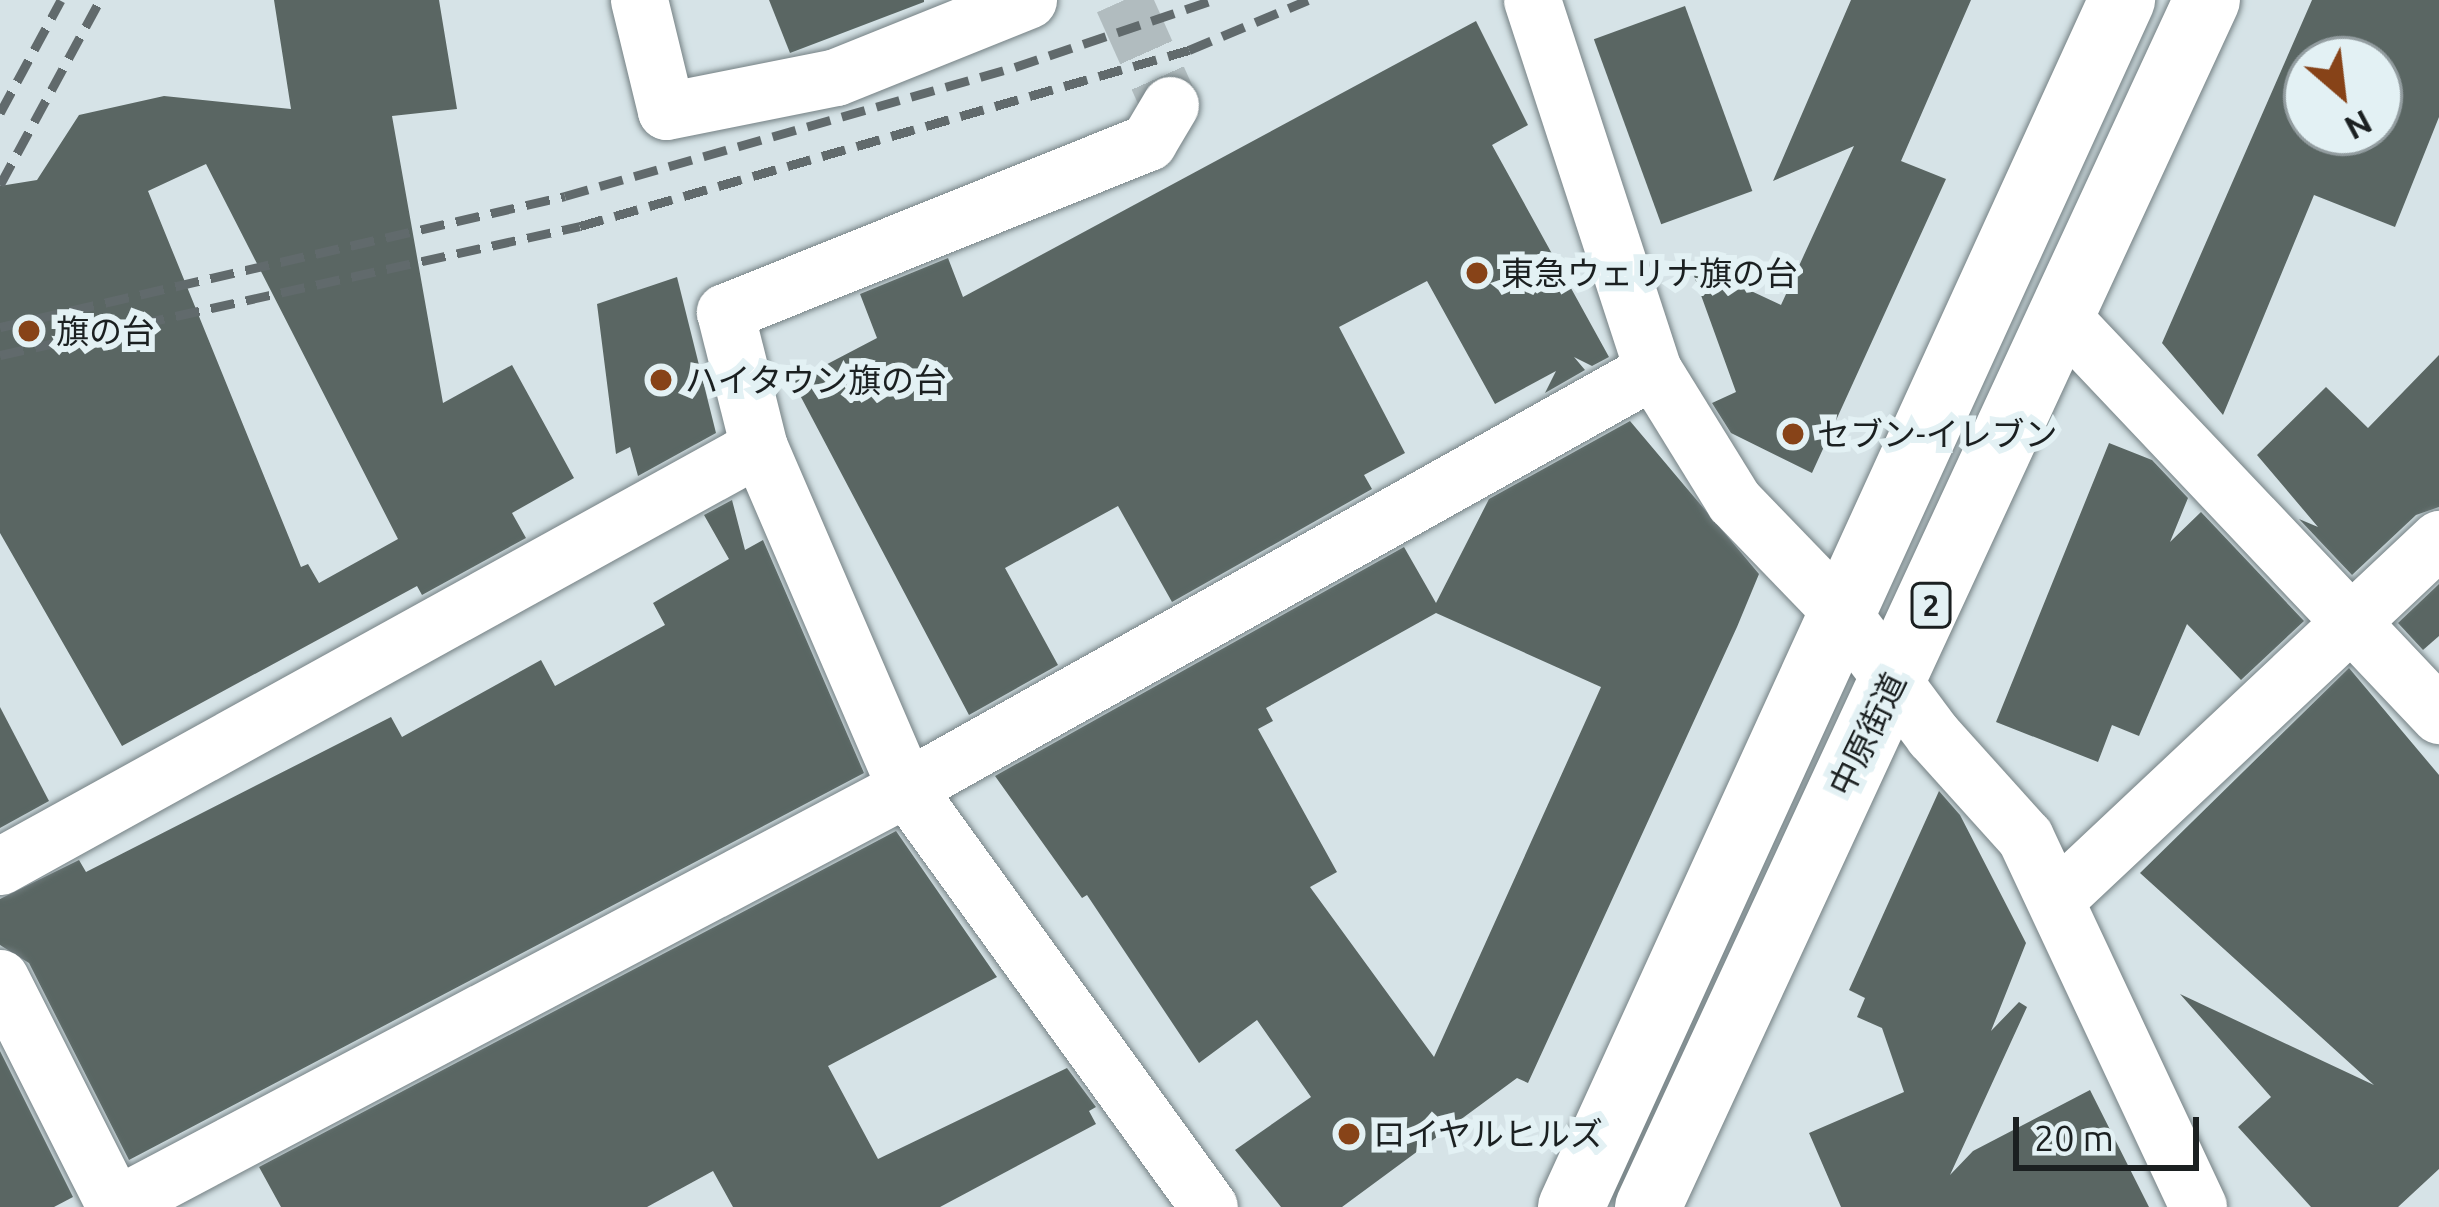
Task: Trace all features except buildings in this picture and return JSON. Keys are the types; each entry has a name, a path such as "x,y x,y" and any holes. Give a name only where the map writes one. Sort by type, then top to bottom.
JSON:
{"main road":[{"name":"2","path":"1571,1207 2122,0"},
{"name":"中原街道","path":"1648,1207 2207,0"}],"street":[{"path":"639,0 666,111 836,77 1028,0"},
{"path":"1532,0 1653,370 1735,502 1843,614 1892,684 2025,836 2058,897 2198,1207"},
{"path":"1170,105 1148,142 725,312 759,447 906,788 1209,1207"},
{"path":"2061,316 2439,715"},
{"path":"0,978 114,1206 906,788 1653,370"},
{"path":"0,866 759,447"},
{"path":"2058,897 2439,539"}],"tunnel":[{"path":"1123,0 1170,105"}],"railway":[{"path":"0,113 61,0"},
{"path":"0,185 100,0"},
{"path":"0,327 565,196 1015,67 1213,0"},
{"path":"0,355 580,226 1189,50 1308,0"}],"place":[{"name":"東急ウェリナ旗の台","path":"1477,273"},
{"name":"旗の台","path":"29,331"},
{"name":"ハイタウン旗の台","path":"661,380"},
{"name":"セブン-イレブン","path":"1793,434"},
{"name":"ロイヤルヒルズ","path":"1349,1134"}]}
